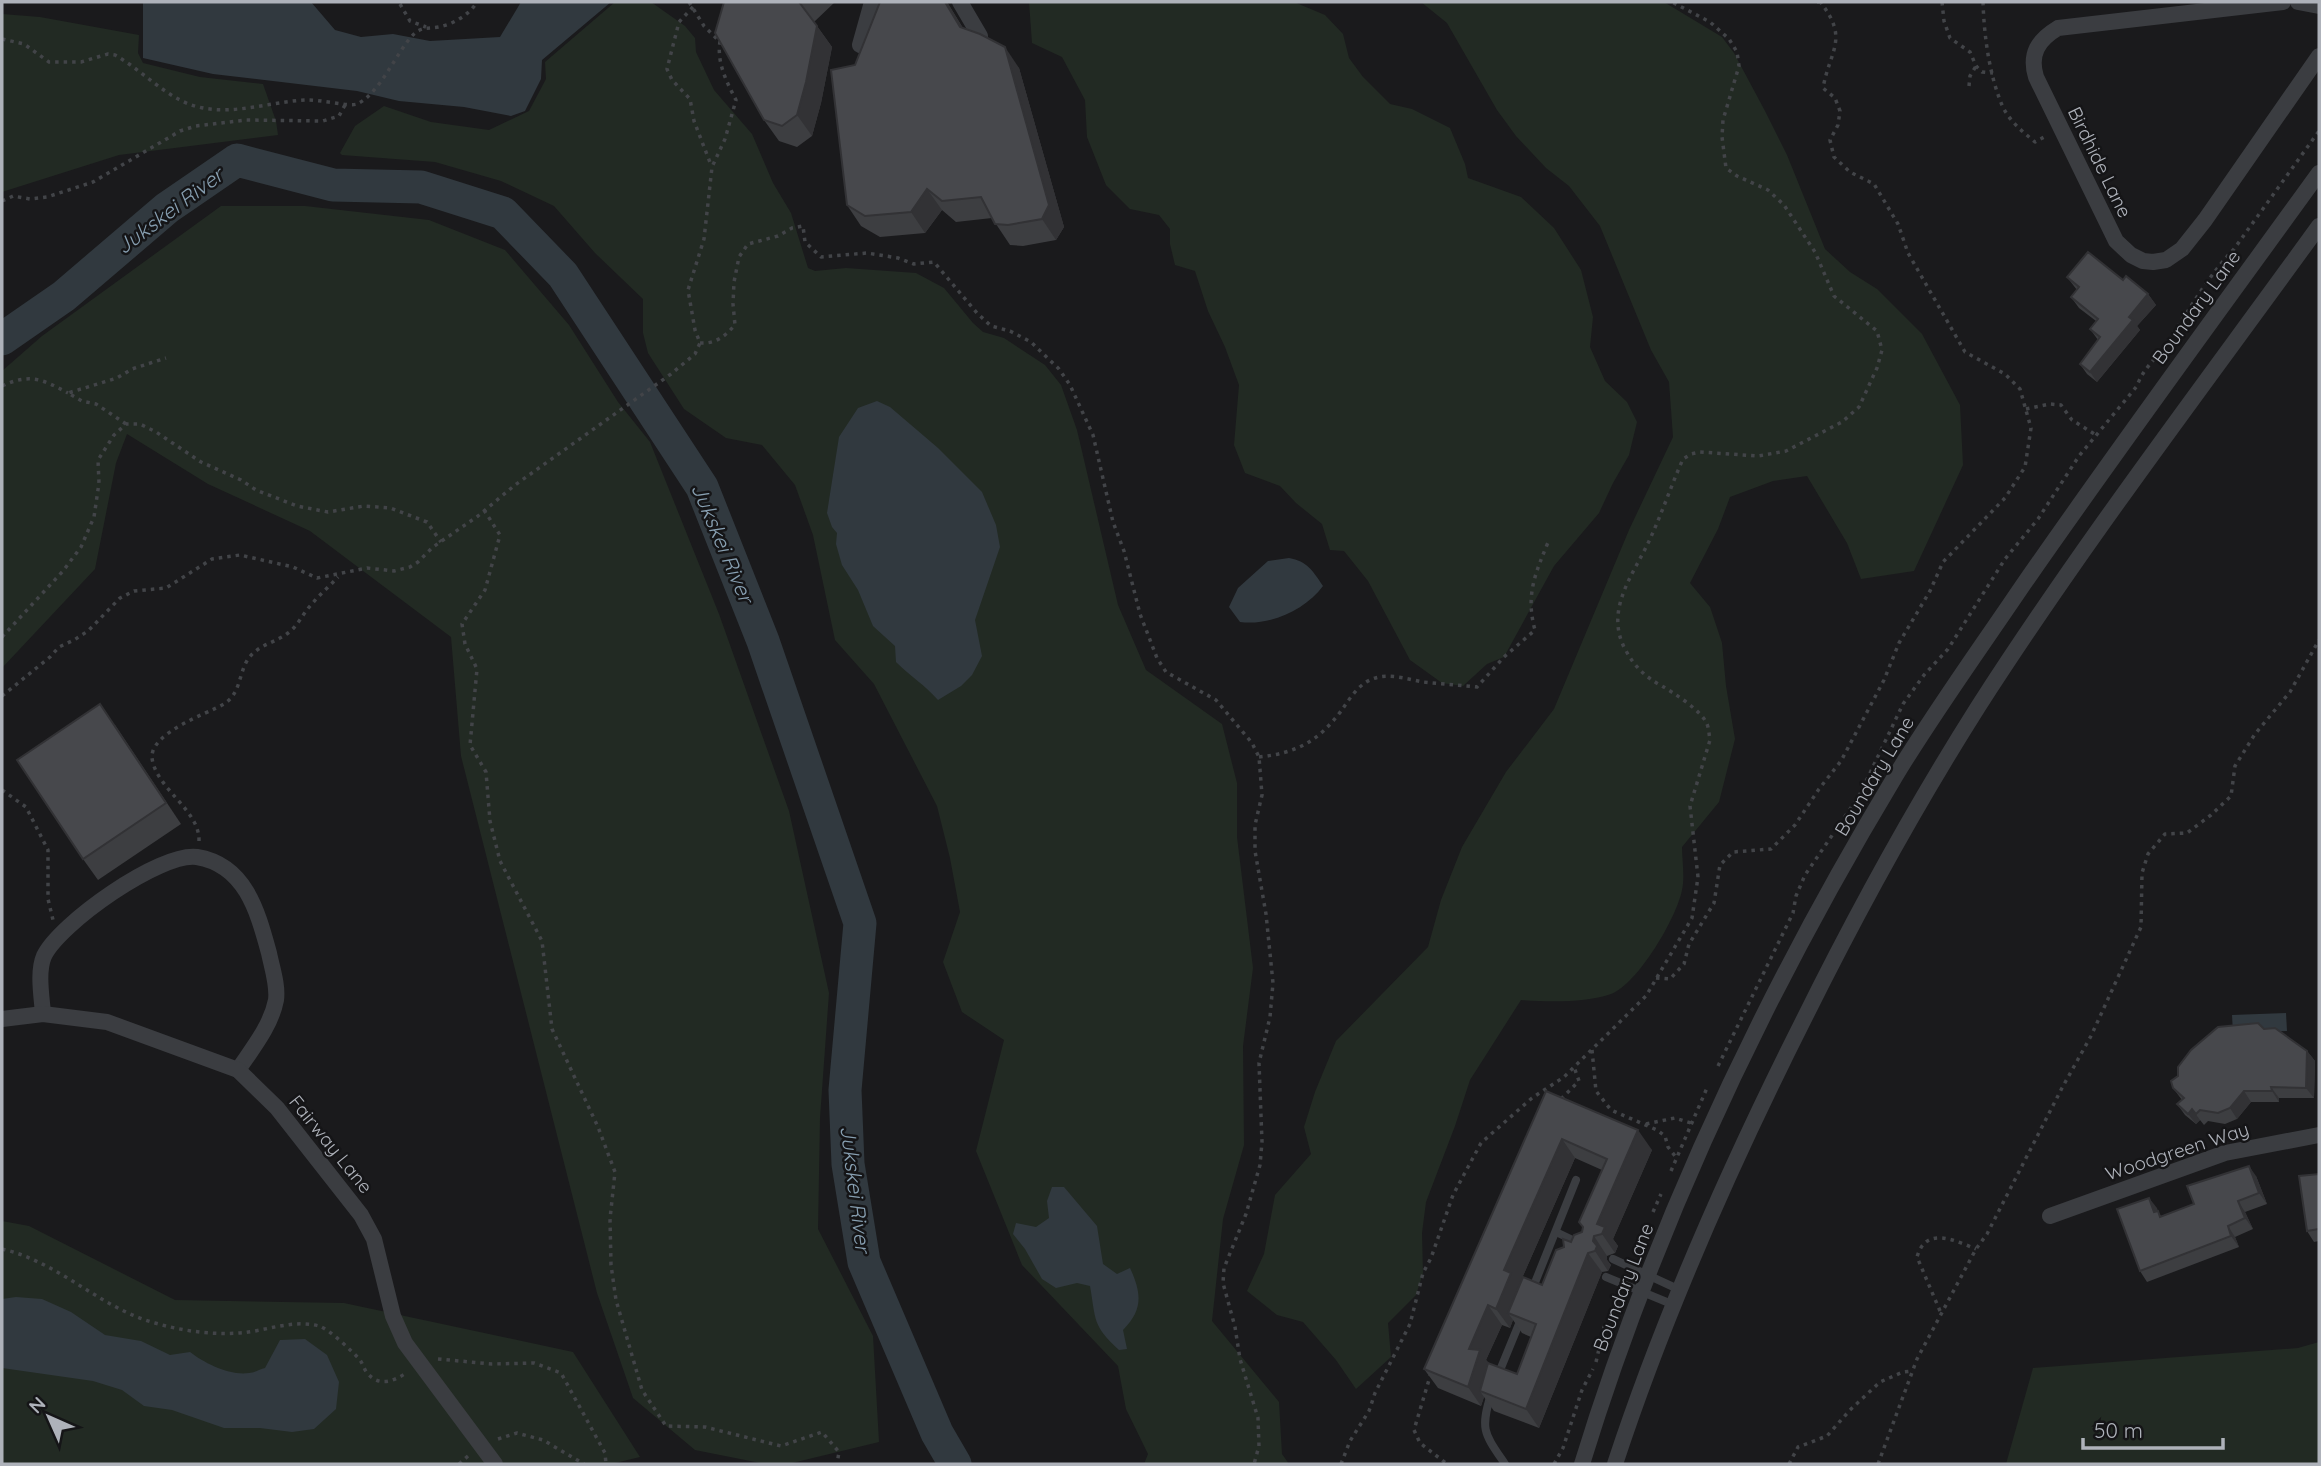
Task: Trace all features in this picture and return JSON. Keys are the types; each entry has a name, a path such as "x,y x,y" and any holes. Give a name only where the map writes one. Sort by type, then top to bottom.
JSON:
{"street":[{"path":"860,45 872,2"},
{"path":"960,2 981,36"},
{"name":"Birdhide Lane","path":"2283,2 2058,28 2046,35 2037,46 2032,64 2036,77 2116,241 2131,255 2143,261 2166,260 2182,249 2319,56"},
{"path":"2298,2 2319,6"},
{"name":"Boundary Lane","path":"1582,1464 1643,1292 1681,1195 1748,1049 1818,914 1897,775 1965,669 2094,483 2319,173"},
{"path":"1615,1464 1637,1396 1676,1298 1754,1117 1861,908 1977,709 2040,615 2319,226"},
{"path":"43,1014 42,963 44,956 58,939 104,899 140,875 174,860 197,858 222,866 244,887 257,912 272,967 276,988 274,1008 261,1035 238,1070"},
{"name":"Fairway Lane","path":"2,1019 43,1014 121,1025 238,1070 277,1108 361,1215 378,1251 393,1316 405,1343 495,1464"},
{"name":"Woodgreen Way","path":"2050,1216 2225,1153 2319,1135"}],"lane":[{"path":"1527,1303 1576,1181"},
{"path":"1556,1232 1590,1248"},
{"path":"1547,1253 1560,1258"},
{"path":"1613,1259 1649,1276 1676,1298"},
{"path":"1606,1277 1643,1292 1676,1298"},
{"path":"1505,1464 1484,1428 1484,1417 1522,1315"}],"path":[{"path":"400,4 410,21 438,28 471,12 478,2"},
{"path":"689,2 704,26 720,43"},
{"path":"1341,1464 1409,1324 1423,1273 1453,1195 1482,1143 1503,1122 1574,1067 1646,996 1692,918 1698,877 1690,806 1710,740 1707,723 1673,692 1650,680 1631,660 1621,642 1616,612 1683,460 1700,452 1758,456 1786,451 1834,427 1859,407 1882,350 1877,331 1833,296 1815,252 1784,205 1768,190 1726,168 1721,137 1739,66 1737,52 1729,39 1710,22 1672,2"},
{"path":"1656,978 1670,979 1684,964 1689,944 1714,903 1720,865 1733,852 1771,849 1795,825 1841,761 1884,680 1899,643 1943,562 2005,498 2025,467 2031,428 2020,389 2005,374 1965,352 1909,253 1892,212 1874,184 1850,172 1834,158 1830,140 1838,125 1840,111 1835,98 1823,88 1826,72 1837,47 1835,23 1821,2"},
{"path":"1942,2 1944,21 1950,38 1970,52 1982,72 1993,73"},
{"path":"1983,2 1993,73 2003,107 2017,127 2035,142 2060,128"},
{"path":"693,7 679,22 667,69 672,80 690,99 694,121 712,167"},
{"path":"2,39 24,44 49,62 81,62 108,54 115,55 169,94 194,107 208,110 248,109 289,101 318,99 345,106 358,104 390,70 414,34 426,27"},
{"path":"2,696 59,647 88,631 120,598 134,591 166,587 212,559 240,555 293,568 317,578 367,568 402,570 418,562 536,469 671,374 695,354 700,343 688,290 704,239 712,167 725,139 736,100 725,80 720,43 724,29"},
{"path":"1969,86 1969,76 1976,66"},
{"path":"2,201 13,196 30,199 47,197 93,182 180,131 246,120 323,121 339,116 345,106"},
{"path":"2192,307 2218,266 2234,249 2319,131"},
{"path":"700,343 710,344 726,335 735,325 734,282 739,257 748,244 778,236 792,228 803,226 805,242 821,257 867,253 898,258 914,264 934,262 990,326 1010,331 1031,342 1059,369 1070,385 1093,435 1113,522 1124,551 1140,614 1157,658 1166,671 1216,700 1252,743 1259,757 1262,795 1255,825 1255,851 1266,914 1273,983 1270,1017 1259,1063 1262,1142 1260,1165 1246,1214 1224,1268 1223,1283 1235,1327 1240,1359 1258,1418 1259,1446 1254,1464"},
{"path":"68,393 117,378 132,369 166,358"},
{"path":"2,386 19,378 42,380 82,401 96,404 126,424 140,424 156,432 201,462 241,480 256,490 298,506 328,512 364,506 390,508 427,522 441,542"},
{"path":"2026,409 2050,404 2061,405 2072,420 2096,435"},
{"path":"2,637 63,571 80,547 94,517 99,483 98,460 114,435 126,424"},
{"path":"484,510 500,535 485,590 462,624 465,645 477,669 470,745 486,772 490,821 500,861 542,941 552,1029 598,1127 615,1172 610,1219 611,1265 616,1300 642,1390 666,1426 705,1427 781,1446 822,1432 839,1452 837,1464"},
{"path":"1259,757 1304,747 1340,712 1349,697 1370,680 1398,675 1422,682 1477,687 1504,657 1535,630 1532,582 1549,540"},
{"path":"197,858 200,835 197,825 166,786 155,765 153,753 156,746 182,724 225,704 239,687 245,667 253,654 294,628 339,575"},
{"path":"1878,1464 1898,1405 1940,1312 1987,1234 2091,1036 2141,927 2142,873 2148,855 2165,834 2187,833 2231,796 2235,766 2255,734 2290,692 2319,640"},
{"path":"2,790 26,807 48,850 48,899 58,939"},
{"path":"1592,1050 1596,1091 1611,1110 1665,1136 1675,1157"},
{"path":"1556,1107 1579,1081 1574,1067"},
{"path":"1644,1124 1675,1118 1691,1123"},
{"path":"1940,1312 1917,1257 1920,1248 1929,1240 1945,1236 1976,1249"},
{"path":"2,1249 55,1268 107,1301 153,1322 207,1334 242,1333 293,1324 321,1326 360,1360 369,1375 383,1382 394,1381 420,1364 436,1359 492,1364 534,1363 561,1373 605,1453 606,1464"},
{"path":"1437,1362 1431,1373 1414,1430 1420,1443 1447,1464"},
{"path":"1789,1464 1798,1447 1827,1436 1870,1389 1890,1377 1913,1371"},
{"path":"480,1445 517,1433 543,1440 584,1464"}],"shaded area":[{"path":"143,2 311,2 335,30 361,37 393,34 430,41 500,37 521,2 611,2 542,60 541,79 525,111 511,116 464,107 399,101 357,91 213,74 143,58"},
{"path":"615,2 651,2 685,26 695,38 696,52 714,90 752,134 773,183 791,213 808,268 815,271 846,268 916,273 944,288 983,332 1004,338 1045,365 1061,385 1077,430 1118,605 1146,670 1222,724 1237,783 1237,837 1253,968 1243,1046 1244,1145 1223,1219 1212,1321 1279,1402 1282,1454 1289,1464 1144,1464 1148,1454 1126,1409 1118,1366 1022,1265 976,1151 1004,1040 962,1012 943,962 960,912 937,806 874,684 835,640 813,535 795,485 762,445 726,438 684,409 648,353 643,333 643,299 595,253 554,206 501,181 435,162 340,153 355,126 384,106 431,122 489,130 529,111 546,79 545,62"},
{"path":"1029,2 1294,2 1325,15 1343,34 1349,58 1363,77 1390,104 1412,109 1450,128 1468,178 1521,197 1554,228 1581,270 1593,317 1590,347 1605,381 1627,402 1637,422 1629,455 1599,513 1554,566 1504,657 1487,664 1463,686 1442,683 1410,660 1368,581 1344,551 1330,550 1322,524 1280,486 1245,473 1234,445 1239,385 1208,311 1195,271 1175,265 1170,229 1159,215 1130,209 1106,185 1087,137 1085,100 1062,57 1032,43"},
{"path":"1421,2 1664,2 1722,37 1734,53 1787,155 1825,249 1850,272 1877,289 1922,334 1960,405 1963,465 1914,571 1861,579 1847,543 1807,476 1773,481 1730,497 1718,529 1690,583 1710,607 1722,643 1735,739 1719,802 1682,847 1683,885 1679,902 1655,948 1622,988 1601,997 1578,1000 1521,1000 1470,1080 1426,1202 1422,1233 1423,1273 1416,1295 1388,1323 1391,1357 1356,1389 1336,1360 1303,1322 1277,1315 1247,1291 1264,1254 1275,1195 1311,1154 1304,1127 1336,1041 1428,947 1441,900 1462,847 1506,772 1554,709 1629,530 1673,437 1669,382 1651,350 1600,226 1569,186 1546,168 1516,136 1497,110 1447,23"},
{"path":"2,14 40,17 139,35 138,53 143,63 200,77 263,84 278,135 119,155 2,192"},
{"path":"221,206 305,206 429,220 505,250 569,325 618,402 650,442 719,614 789,811 829,993 820,1118 818,1229 873,1336 879,1442 788,1464 765,1464 695,1450 633,1398 597,1293 461,756 451,637 310,531 208,484 127,434 116,463 95,569 2,668 2,371 42,336"},
{"path":"877,401 890,407 938,448 982,492 996,525 1000,547 975,620 982,656 972,675 961,686 938,700 896,662 895,646 873,626 858,590 842,565 836,544 837,533 827,513 839,437 858,408"},
{"path":"1289,558 1305,564 1323,586 1297,609 1275,619 1240,622 1229,607 1238,588 1268,561"},
{"path":"2286,1013 2287,1031 2233,1033 2232,1015"},
{"path":"1052,1187 1064,1187 1097,1226 1103,1264 1117,1274 1130,1268 1138,1300 1134,1315 1123,1330 1127,1349 1119,1350 1100,1328 1090,1286 1077,1283 1056,1288 1042,1279 1013,1234 1016,1223 1036,1227 1049,1218 1047,1201"},
{"path":"2,1221 29,1226 175,1300 344,1303 573,1352 640,1457 611,1464 2,1464"},
{"path":"2,1299 42,1299 71,1312 105,1335 141,1341 170,1355 190,1352 210,1364 234,1373 251,1373 265,1368 280,1340 305,1339 327,1355 339,1382 336,1409 314,1429 292,1432 260,1428 224,1428 172,1410 144,1406 122,1390 93,1381 2,1368"},
{"path":"2319,1342 2319,1464 2006,1464 2033,1368 2298,1348"}],"building":[{"path":"724,2 799,2 817,26 797,115 782,126 764,120 715,33"},
{"path":"880,2 945,2 960,27 1005,47 1049,205 1042,219 1008,225 995,224 981,197 942,201 927,189 911,212 865,216 847,205 831,70 855,65"},
{"path":"2088,252 2123,280 2126,276 2148,294 2129,317 2133,320 2090,372 2080,364 2100,337 2090,329 2098,319 2071,297 2079,287 2067,277"},
{"path":"100,704 166,803 83,859 17,760"},
{"path":"2258,1023 2264,1029 2275,1028 2307,1051 2306,1088 2271,1087 2272,1091 2244,1091 2230,1108 2218,1113 2200,1110 2196,1114 2192,1109 2188,1114 2177,1104 2184,1098 2173,1088 2171,1081 2178,1076 2178,1067 2191,1050 2218,1027"},
{"path":"1546,1091 1638,1130 1597,1224 1605,1227 1602,1234 1594,1236 1593,1241 1597,1246 1595,1251 1588,1253 1526,1409 1480,1391 1488,1363 1517,1374 1536,1324 1508,1313 1523,1277 1542,1285 1556,1250 1564,1247 1563,1239 1571,1242 1574,1235 1582,1232 1583,1227 1579,1222 1607,1159 1562,1139 1504,1270 1511,1273 1496,1309 1488,1305 1469,1349 1480,1350 1468,1387 1424,1369"},
{"path":"2249,1166 2259,1193 2238,1201 2245,1218 2228,1226 2231,1236 2140,1271 2117,1209 2149,1198 2154,1212 2158,1211 2160,1217 2194,1204 2187,1186"},
{"path":"2319,1174 2319,1229 2307,1231 2299,1176"}],"waterway":[{"name":"Jukskei River","path":"2,339 64,296 167,208 237,160 333,185 421,187 503,213 563,275 702,487 763,641 860,923 845,1090 848,1164 864,1262 937,1433 955,1464"}]}
